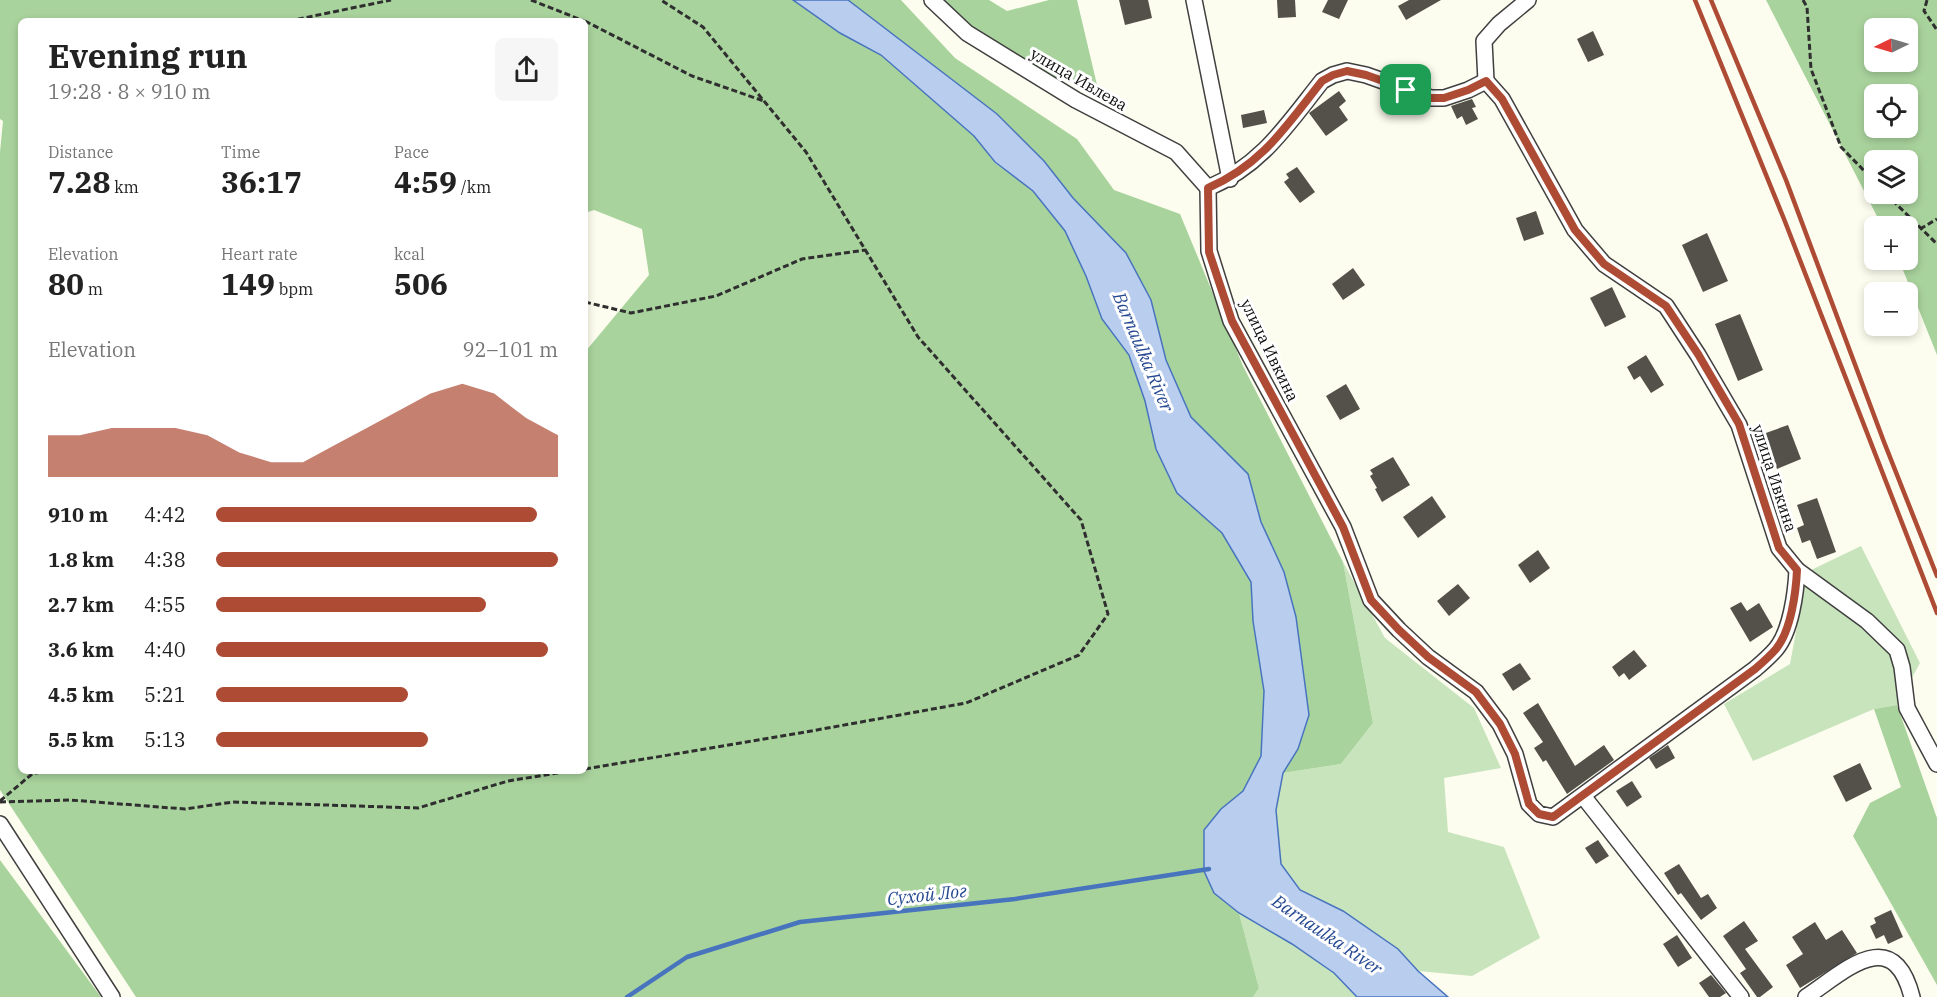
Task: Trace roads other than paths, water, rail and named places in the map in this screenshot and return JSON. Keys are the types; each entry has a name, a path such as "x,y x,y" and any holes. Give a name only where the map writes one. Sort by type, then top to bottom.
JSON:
{"street":[{"name":"улица Ивлева","path":"932,0 967,33 1076,100 1176,152 1208,188"},
{"path":"1194,0 1230,178"},
{"path":"1208,188 1230,178 1271,146 1322,81 1333,75 1347,71 1366,75 1431,98 1444,98 1486,81 1484,41 1499,24 1528,0"},
{"name":"улица Ивкина","path":"1486,81 1502,99 1575,230 1604,264 1666,306 1698,354 1739,424 1779,548 1797,570 1867,621 1897,650 1902,667 1907,708 1937,764"},
{"name":"улица Ивкина","path":"1208,188 1209,252 1232,321 1343,527 1371,600 1428,657 1476,692 1500,724 1515,754 1529,804 1539,814 1553,817 1755,669 1777,648 1787,626 1797,570"},
{"path":"1583,796 1741,997"},
{"path":"0,824 112,997"},
{"path":"1806,997 1864,959 1884,958 1897,963 1910,986 1912,997"}],"water":[{"name":"Barnaulka River","path":"793,0 848,0 997,114 1044,161 1073,198 1126,253 1151,300 1166,360 1191,417 1248,474 1261,522 1284,572 1296,617 1309,715 1298,749 1283,773 1276,810 1281,864 1300,890 1343,911 1398,949 1418,971 1448,997 1357,997 1334,973 1292,944 1239,913 1214,893 1204,871 1204,830 1221,809 1243,791 1261,756 1264,691 1253,621 1251,582 1222,533 1177,493 1156,449 1145,401 1129,355 1102,319 1086,276 1065,231 1033,191 995,162 974,136 881,55 840,33"}],"waterway":[{"name":"Сухой Лог","path":"627,997 687,957 800,922 1015,899 1209,869"}],"railway":[{"path":"1695,0 1784,219 1937,613"},
{"path":"1711,0 1786,180 1937,576"}]}
